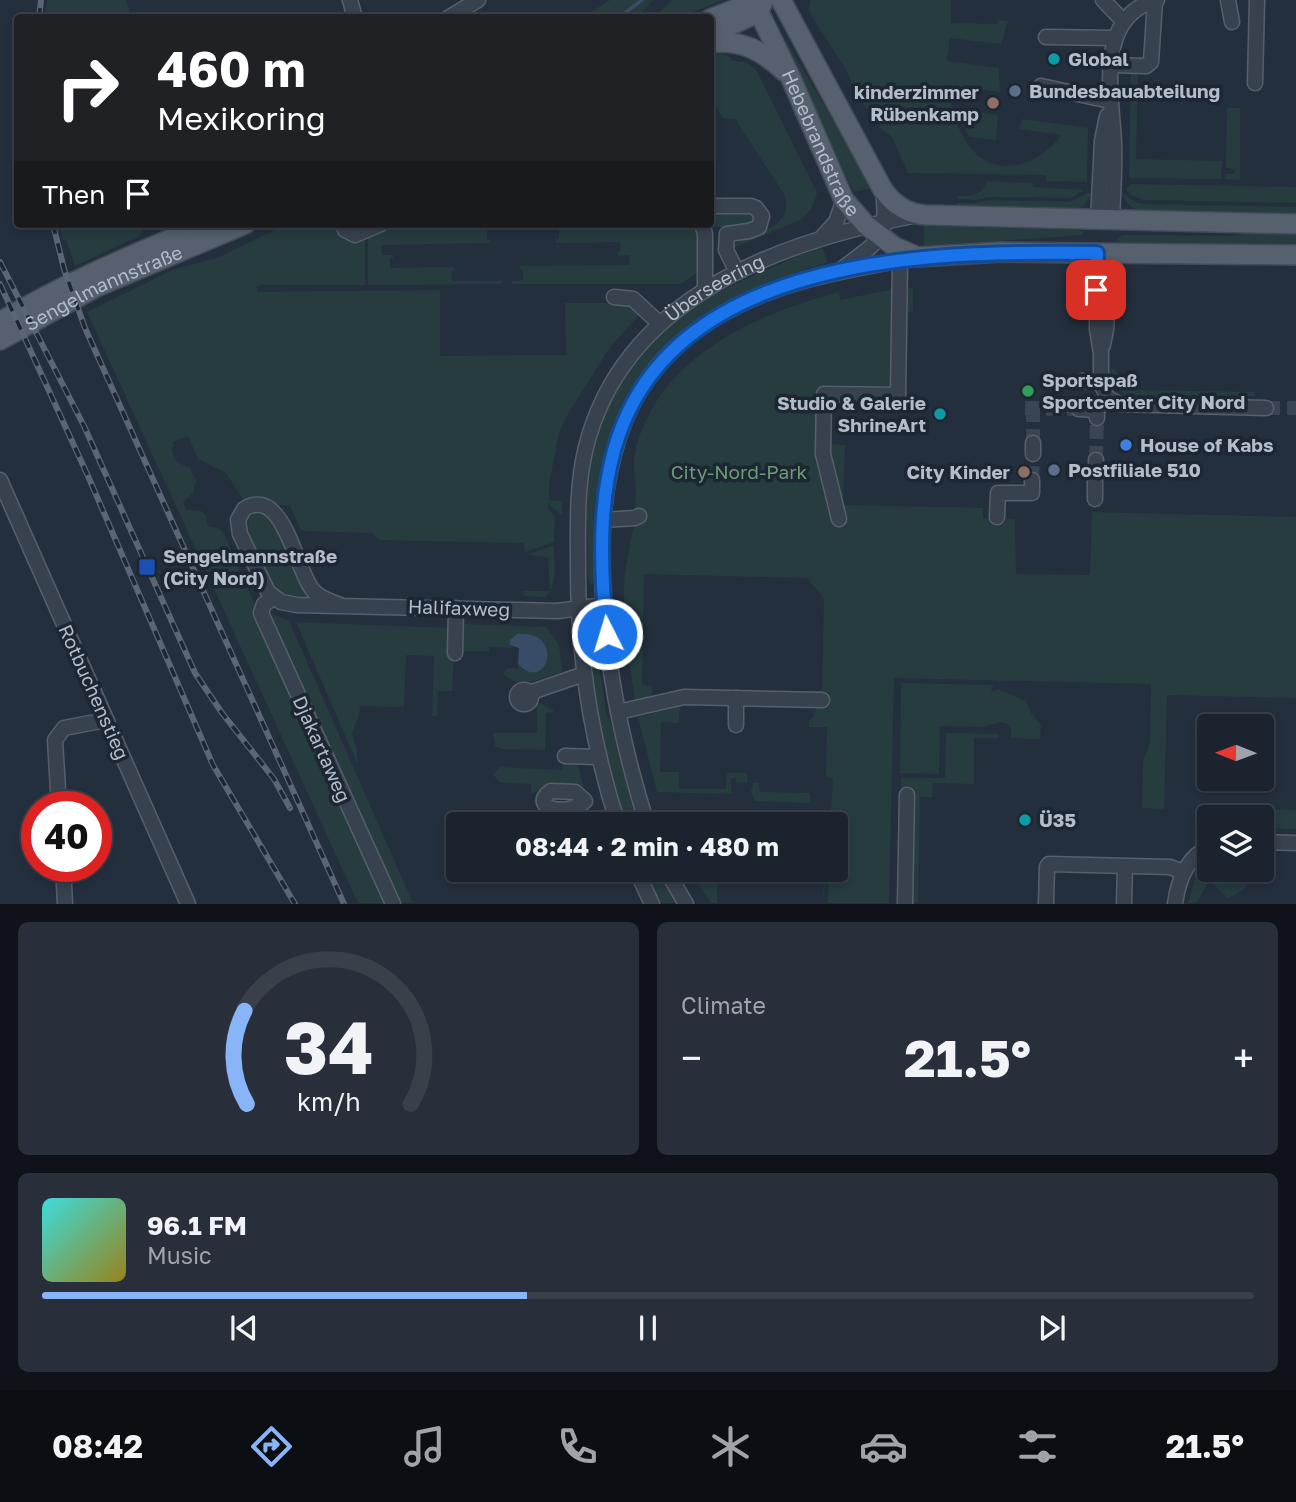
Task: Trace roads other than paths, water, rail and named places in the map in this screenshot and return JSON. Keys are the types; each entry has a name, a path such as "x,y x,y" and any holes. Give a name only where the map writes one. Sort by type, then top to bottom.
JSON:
{"main road":[{"path":"714,18 758,2 770,1 785,7"},
{"path":"714,32 758,2"},
{"name":"Hebebrandstraße","path":"758,2 844,200 909,259"},
{"name":"Hebebrandstraße","path":"785,7 883,190 897,206 919,214"},
{"path":"714,43 738,42 757,49 790,76"},
{"name":"Überseering","path":"919,214 1296,224"},
{"name":"Sengelmannstraße","path":"0,322 45,295 88,274 197,228"},
{"name":"Sengelmannstraße","path":"0,340 96,287 236,228"},
{"name":"Überseering","path":"909,259 1001,252 1296,256"}],"street":[{"path":"455,14 478,0"},
{"path":"1103,0 1124,22"},
{"path":"1105,219 1102,141 1110,101 1111,65 1115,38 1124,22 1141,6 1156,0 1152,62 1146,66 1111,65"},
{"path":"1228,0 1232,22"},
{"path":"1255,83 1257,0"},
{"path":"1046,37 1115,38"},
{"path":"1041,86 1110,101"},
{"path":"838,272 869,250 877,228 883,190"},
{"path":"823,236 835,222 844,200"},
{"path":"705,288 703,229 727,234 749,231 759,227 762,221 760,212 751,206 714,206"},
{"name":"Überseering","path":"614,812 599,757 584,674 578,609 580,477 594,418 618,372 634,349 659,323 705,288 823,236 877,228 919,214"},
{"path":"344,228 355,235 372,228"},
{"path":"727,234 726,250 737,272"},
{"path":"1104,253 1106,330 1100,380 1107,397 1116,403 1124,404 1266,408"},
{"path":"839,519 823,454 824,394 898,395 909,259"},
{"name":"Überseering","path":"644,812 618,712 604,605 603,520 609,478 620,434 633,402 650,375 672,352 698,330 729,310 760,295 838,272 909,259"},
{"path":"614,297 633,299 659,323"},
{"path":"1082,381 1100,380"},
{"path":"1079,409 1097,414 1107,397"},
{"name":"Rotbuchenstieg","path":"0,480 188,904"},
{"path":"998,517 998,493 1032,494 1032,480"},
{"path":"1095,499 1096,482"},
{"name":"Halifaxweg","path":"340,604 315,593 310,586 276,513 266,505 254,504 244,509 238,520 238,527 263,584 274,598 281,602 297,605 557,611 604,605"},
{"path":"603,520 639,516"},
{"name":"Djakartaweg","path":"274,598 264,604 261,613 393,904"},
{"path":"455,653 456,608"},
{"path":"529,692 584,674"},
{"path":"618,712 684,697 822,700"},
{"path":"736,698 736,725"},
{"path":"59,791 55,740 64,728 106,720"},
{"path":"565,757 599,757"},
{"path":"562,800 585,801 609,795"},
{"path":"905,904 907,795"},
{"path":"1274,842 1296,843"},
{"path":"1175,904 1183,872 1197,854"},
{"path":"1046,904 1049,864 1170,867 1183,872"},
{"path":"1124,904 1125,866"},
{"path":"64,882 65,904"},
{"path":"642,882 652,904"},
{"path":"673,882 685,904"}],"water":[{"path":"517,634 533,635 542,641 547,650 544,667 537,672 528,671 518,664 519,648 510,645 510,640"}],"waterway":[{"path":"623,14 642,0"}],"tunnel":[{"path":"1025,408 1079,409"},
{"path":"1033,408 1033,443"},
{"path":"1266,408 1296,408"},
{"path":"1096,460 1097,418"},
{"path":"1032,480 1033,454"}],"railway":[{"path":"39,14 41,0"},
{"path":"54,228 64,269 85,328 344,904"},
{"path":"0,262 84,426 195,673 222,713 274,779 290,808"},
{"path":"0,284 88,476 213,765 295,904"}],"place":[{"name":"Global","path":"1054,59"},
{"name":"Bundesbauabteilung","path":"1015,91"},
{"name":"kinderzimmer Rübenkamp","path":"993,103"},
{"name":"Sportspaß Sportcenter City Nord","path":"1028,391"},
{"name":"Studio & Galerie ShrineArt","path":"940,414"},
{"name":"House of Kabs","path":"1126,445"},
{"name":"Postfiliale 510","path":"1054,470"},
{"name":"City Kinder","path":"1024,472"},
{"name":"Sengelmannstraße (City Nord)","path":"147,567"},
{"name":"Ü35","path":"1025,820"}],"park label":[{"name":"City-Nord-Park","path":"739,472"}]}
